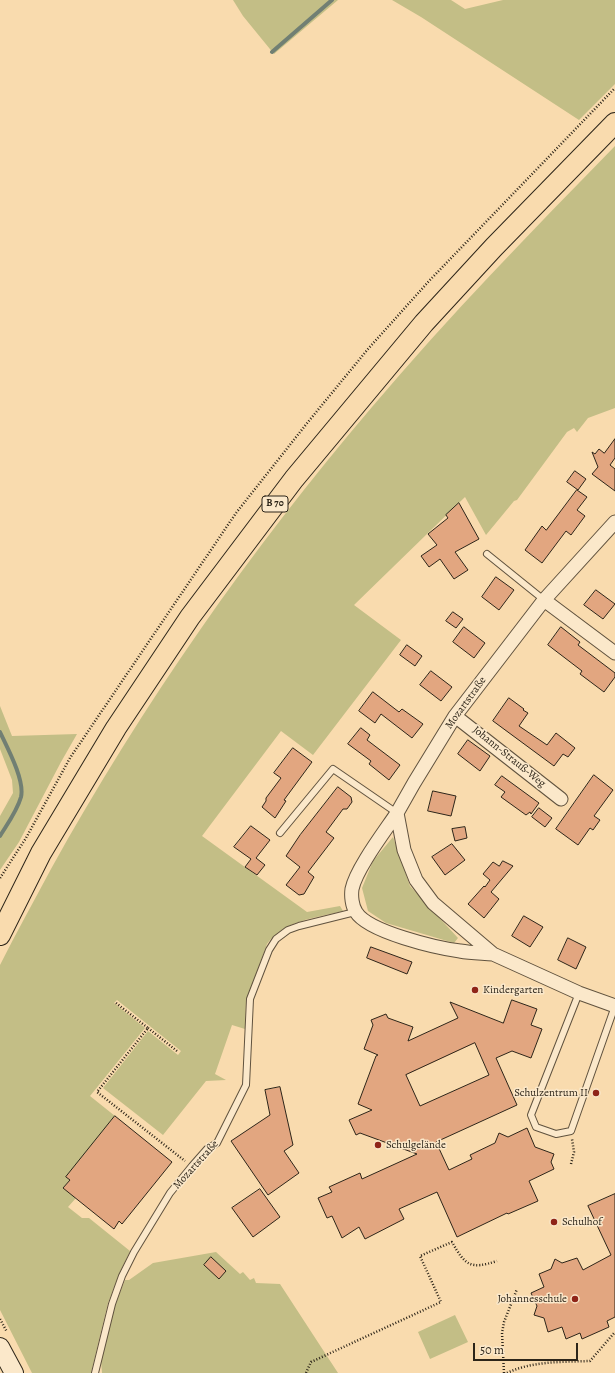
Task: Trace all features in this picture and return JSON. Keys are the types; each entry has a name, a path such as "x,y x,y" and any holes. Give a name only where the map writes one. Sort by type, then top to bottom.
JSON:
{"main road":[{"name":"B 70","path":"0,935 41,853 116,728 190,617 285,491 424,323 494,247 615,123"},
{"path":"0,1346 14,1373"}],"street":[{"name":"Mozartstraße","path":"355,912 352,887 356,878 367,857 397,813 455,716 544,600 615,522"},
{"path":"544,600 615,653"},
{"name":"Johann-Strauß-Weg","path":"455,716 561,799"},
{"path":"397,813 404,850 416,880 434,903 493,954 579,993 615,1006"},
{"path":"355,912 362,919 373,926 420,943 459,951 493,954"}],"lane":[{"path":"487,554 544,600"},
{"path":"280,833 333,769 397,813"},
{"name":"Mozartstraße","path":"95,1373 112,1304 134,1252 170,1193 207,1149 217,1143 246,1086 250,999 269,950 276,940 288,930 355,912"},
{"path":"579,993 531,1115 536,1127 556,1134 571,1131 615,1006"}],"path":[{"path":"116,1003 177,1051"},
{"path":"148,1028 97,1092 192,1166"},
{"path":"571,1131 574,1152 571,1164"},
{"path":"306,1373 311,1362 441,1302 420,1256 452,1242 461,1258 467,1263 484,1265 497,1261"},
{"path":"504,1373 502,1333 504,1322 517,1290"},
{"path":"507,1373 520,1367 590,1361 615,1332"}],"shaded area":[{"path":"233,0 338,0 274,54 243,16"},
{"path":"392,0 451,0 465,9 503,0 615,0 615,84 579,120 421,17"},
{"path":"615,146 615,408 588,418 577,432 574,428 567,432 517,500 514,501 486,535 465,497 354,605 401,640 313,755 281,731 202,836 307,912 340,906 343,911 312,918 291,925 274,936 267,944 246,1001 245,1029 232,1025 215,1074 226,1080 206,1081 163,1135 103,1088 148,1031 178,1055 181,1051 117,1000 114,1003 145,1028 90,1096 115,1116 67,1177 70,1180 63,1188 76,1198 68,1207 82,1218 89,1218 130,1251 108,1303 91,1373 32,1373 0,1310 0,965 51,869 122,748 160,688 200,630 283,516 401,373 491,274"},
{"path":"0,706 12,736 77,734 19,842 0,870 0,816 13,793 12,780 0,749"},
{"path":"393,837 410,886 458,938 454,943 386,923 368,911 362,888 373,861"},
{"path":"216,1252 240,1274 243,1272 250,1280 254,1278 256,1283 280,1284 338,1373 102,1373 101,1361 115,1305 125,1280 129,1280 153,1263"},
{"path":"455,1315 468,1342 430,1359 418,1332"}],"building":[{"path":"615,439 615,458 610,465 615,469 615,491 592,474 598,467 592,452 595,454 599,449 604,453"},
{"path":"575,471 586,479 578,490 567,482"},
{"path":"577,490 587,497 577,510 585,516 571,535 566,531 542,563 525,550 542,526 546,530"},
{"path":"459,503 479,539 455,552 468,570 454,579 440,559 429,567 421,556 437,545 428,534 448,518 446,515"},
{"path":"496,577 514,590 499,610 482,597"},
{"path":"596,590 615,604 603,619 584,605"},
{"path":"453,612 463,619 456,628 446,621"},
{"path":"464,627 485,643 474,658 453,642"},
{"path":"561,627 580,642 578,645 615,673 615,677 604,692 580,674 582,671 548,645"},
{"path":"407,645 422,656 415,666 400,655"},
{"path":"431,671 452,687 441,701 420,685"},
{"path":"373,692 399,712 402,709 423,724 412,738 381,714 375,723 359,711"},
{"path":"509,698 528,713 519,726 547,745 556,733 575,748 568,757 563,754 554,766 493,721"},
{"path":"361,728 370,735 367,740 400,765 389,780 369,764 371,761 348,744"},
{"path":"468,740 490,756 480,771 458,754"},
{"path":"293,748 312,762 284,800 286,801 275,818 262,807 266,801 266,798 281,778 274,773"},
{"path":"594,775 613,790 594,816 600,820 593,830 590,828 578,845 556,829"},
{"path":"502,776 539,803 531,814 530,812 526,815 501,797 505,792 495,785"},
{"path":"338,787 351,797 352,802 347,809 343,809 326,832 334,838 308,872 314,877 304,894 299,895 286,885 300,867 286,856 300,835"},
{"path":"433,791 456,796 451,816 428,811"},
{"path":"539,808 552,818 545,827 532,817"},
{"path":"251,826 270,840 256,858 265,865 257,875 245,867 251,859 234,847"},
{"path":"465,827 467,838 455,841 452,829"},
{"path":"452,844 465,860 445,875 432,857"},
{"path":"503,861 513,866 491,892 499,899 484,918 468,904 490,880 483,874 493,862 499,866"},
{"path":"524,916 543,927 530,947 512,936"},
{"path":"568,938 586,947 576,969 558,960"},
{"path":"371,947 412,962 407,974 367,958"},
{"path":"512,1000 537,1009 531,1025 542,1029 531,1058 512,1051 496,1058 517,1105 436,1142 449,1170 472,1159 470,1155 495,1143 499,1133 508,1137 527,1128 535,1147 554,1154 551,1162 554,1169 529,1181 538,1201 508,1214 507,1213 457,1237 437,1192 399,1209 404,1219 365,1239 359,1227 342,1238 332,1216 327,1218 318,1198 332,1192 329,1187 360,1173 362,1179 417,1154 360,1133 356,1135 349,1120 372,1110 358,1104 376,1056 378,1055 364,1049 373,1025 371,1020 386,1014 388,1018 413,1027 408,1041 458,1018 450,1002 503,1023","holes":["475,1043 489,1075 420,1106 406,1075"]},
{"path":"280,1087 293,1145 284,1151 299,1173 268,1195 231,1141 270,1115 265,1090"},
{"path":"115,1116 172,1162 122,1224 119,1221 114,1229 63,1188 70,1180 66,1177"},
{"path":"260,1189 280,1217 253,1237 232,1208"},
{"name":"Johannesschule","path":"615,1194 615,1317 607,1321 609,1327 582,1339 580,1333 566,1339 562,1327 548,1332 544,1318 534,1315 537,1306 531,1293 544,1287 539,1274 551,1269 555,1259 562,1263 577,1258 583,1270 611,1255 588,1206"},
{"path":"211,1257 226,1271 219,1279 204,1265"}],"waterway":[{"path":"272,52 332,0"},
{"path":"0,732 15,764 22,790 17,807 0,836"}],"place":[{"name":"Kindergarten","path":"475,990"},
{"name":"Schulzentrum II","path":"596,1093"},
{"name":"Schulgelände","path":"378,1145"},
{"name":"Schulhof","path":"554,1222"},
{"name":"Johannesschule","path":"575,1299"}]}
